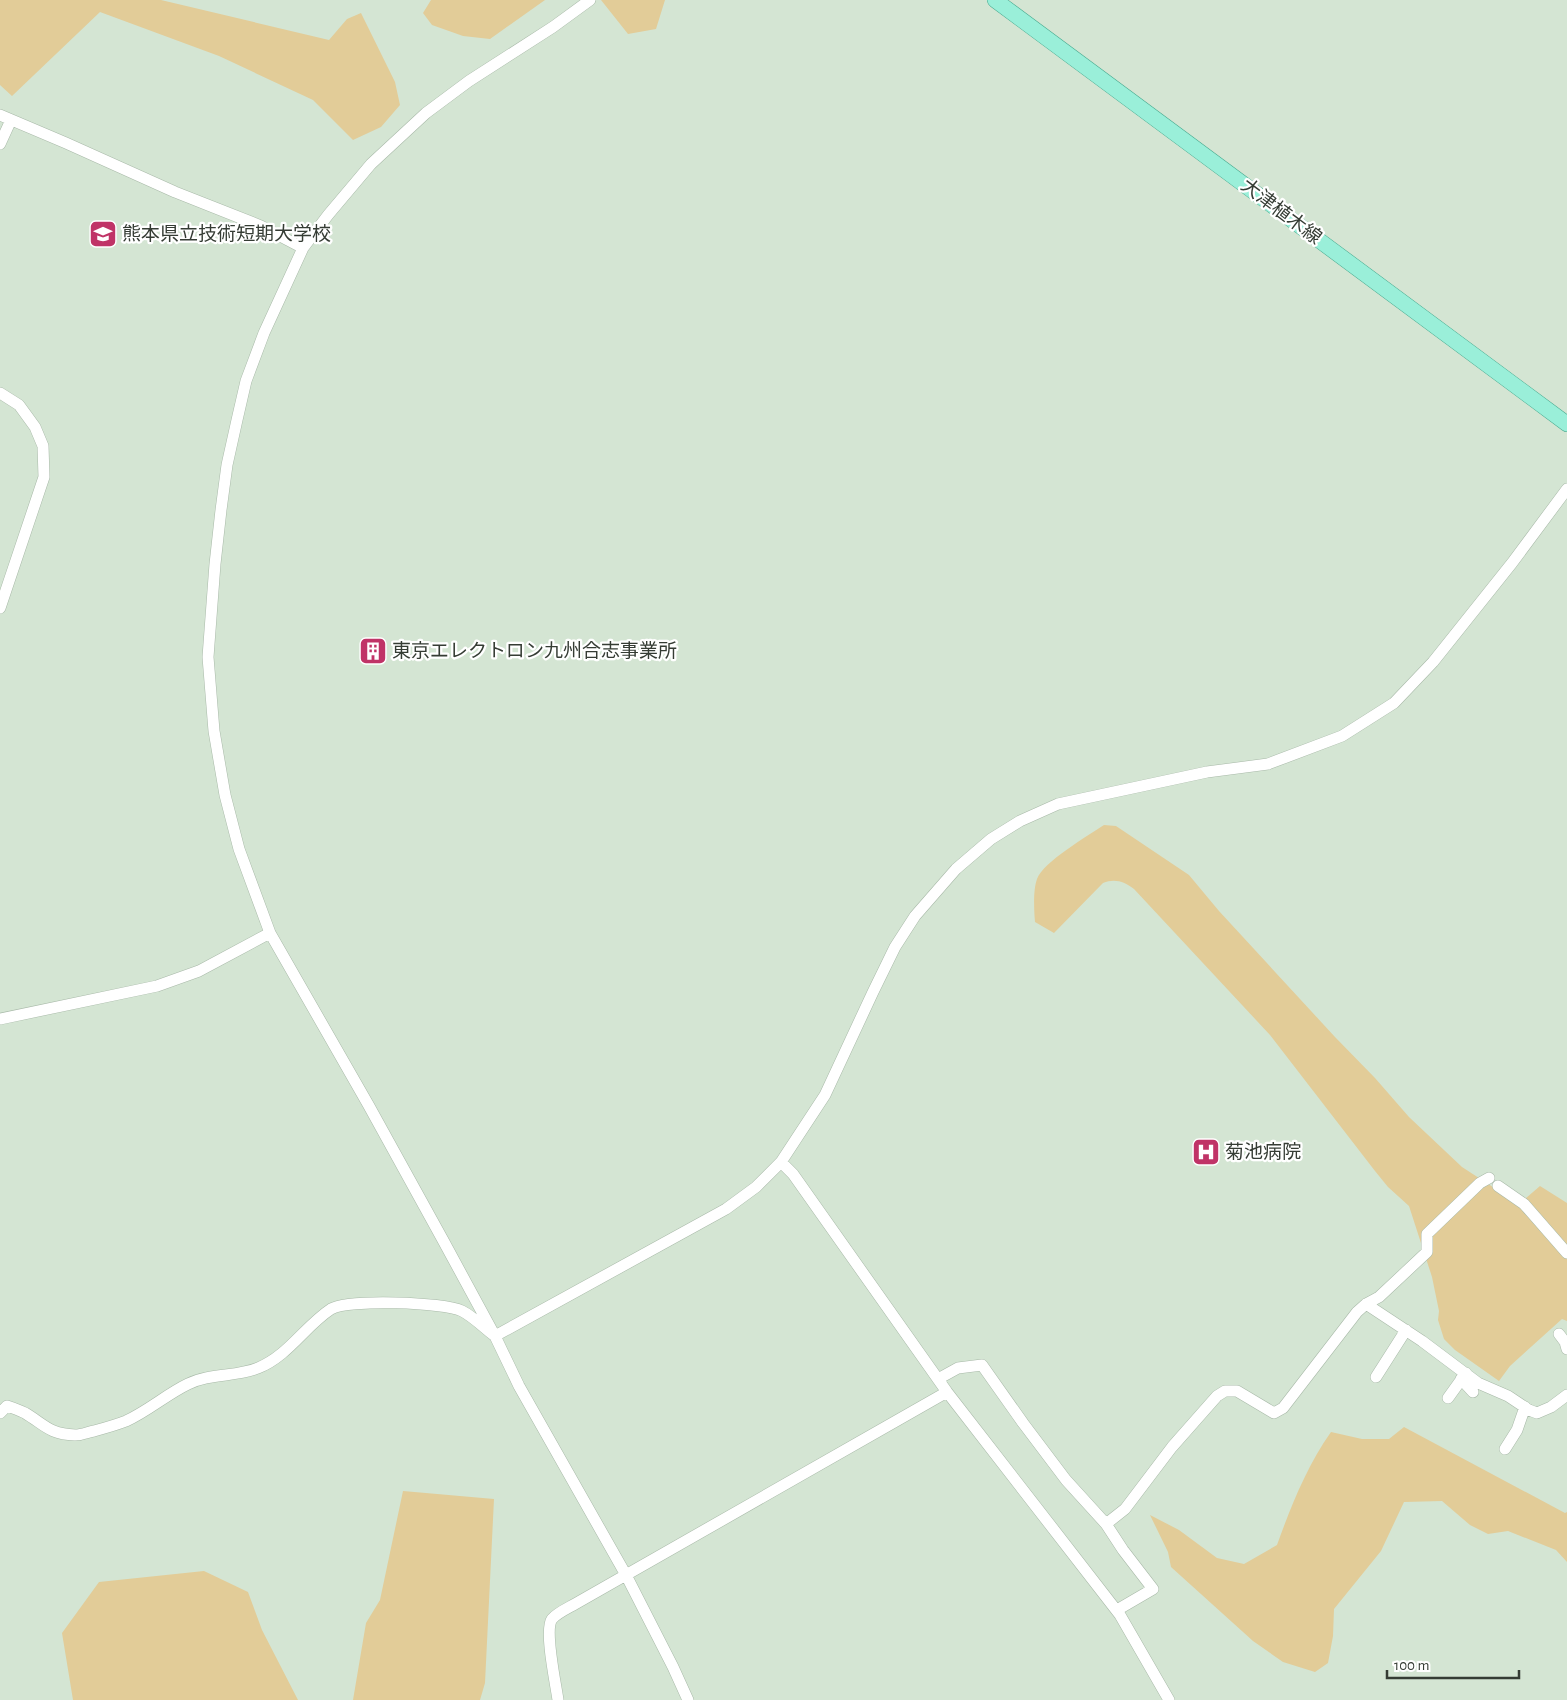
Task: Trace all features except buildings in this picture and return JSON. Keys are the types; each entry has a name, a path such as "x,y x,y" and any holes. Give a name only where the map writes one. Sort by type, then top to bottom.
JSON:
{"main road":[{"name":"大津植木線","path":"996,0 1567,424"}],"street":[{"path":"590,0 553,27 469,81 426,113 371,164 303,248 264,333 246,381 227,465 212,599 208,657 214,732 225,794 239,848 270,933 369,1106 495,1336 519,1386 626,1575 688,1700"},
{"path":"0,144 5,118 175,192 261,226 303,248"},
{"path":"0,393 19,405 35,426 43,446 44,478 0,608"},
{"path":"495,1336 726,1209 756,1186 781,1162 825,1095 895,947 915,916 956,869 991,839 1020,820 1058,804 1207,772 1268,764 1342,736 1394,703 1433,662 1567,489"},
{"path":"0,1019 157,986 199,972 270,933"},
{"path":"781,1162 793,1174 946,1392 1117,1610 1169,1700"},
{"path":"1106,1524 1125,1509 1172,1446 1217,1396 1225,1391 1237,1391 1274,1413 1283,1408 1357,1312 1366,1304 1379,1297 1427,1252 1427,1234 1480,1183 1493,1182 1524,1204 1567,1253"},
{"path":"0,1413 7,1406 24,1412 41,1426 60,1434 78,1435 109,1428 128,1420 188,1384 201,1379 246,1372 259,1368 283,1353 319,1318 337,1306 401,1302 448,1308 462,1311 495,1336"},
{"path":"1366,1304 1406,1330 1463,1376 1508,1396 1524,1407 1538,1413 1567,1396"},
{"path":"1376,1378 1406,1330"},
{"path":"1559,1334 1567,1348"},
{"path":"938,1379 958,1368 982,1364 1066,1480 1106,1524 1122,1550 1153,1589 1117,1610"},
{"path":"1463,1376 1473,1392"},
{"path":"1448,1398 1463,1376"},
{"path":"558,1700 550,1644 550,1626 553,1619 626,1575 946,1392"},
{"path":"1505,1449 1517,1430 1524,1407"}],"shaded area":[{"path":"0,0 161,0 329,40 347,19 361,13 395,82 400,105 381,127 353,140 313,100 219,56 100,12 12,96 0,85"},
{"path":"431,0 545,0 490,39 463,36 432,25 423,13"},
{"path":"601,0 665,0 656,29 628,34"},
{"path":"1104,825 1116,826 1189,875 1219,911 1409,1117 1462,1167 1519,1204 1540,1186 1567,1203 1567,1321 1562,1319 1510,1366 1499,1381 1455,1350 1444,1339 1438,1320 1439,1311 1432,1277 1409,1206 1388,1187 1270,1035 1134,889 1120,881 1103,883 1054,933 1035,922 1035,889 1041,872 1067,849"},
{"path":"1404,1427 1565,1513 1567,1512 1567,1562 1556,1550 1508,1531 1488,1534 1470,1525 1442,1501 1404,1502 1381,1551 1334,1609 1333,1636 1328,1663 1315,1672 1283,1662 1253,1641 1171,1567 1168,1552 1150,1515 1179,1530 1217,1558 1244,1564 1277,1545 1300,1487 1314,1459 1331,1432 1362,1439 1389,1439"},
{"path":"403,1491 494,1499 485,1683 480,1700 353,1700 366,1623 380,1600"},
{"path":"204,1571 248,1592 262,1630 298,1700 73,1700 62,1633 99,1582"}],"place":[{"name":"熊本県立技術短期大学校","path":"103,234"},
{"name":"東京エレクトロン九州合志事業所","path":"373,651"},
{"name":"菊池病院","path":"1206,1152"}]}
